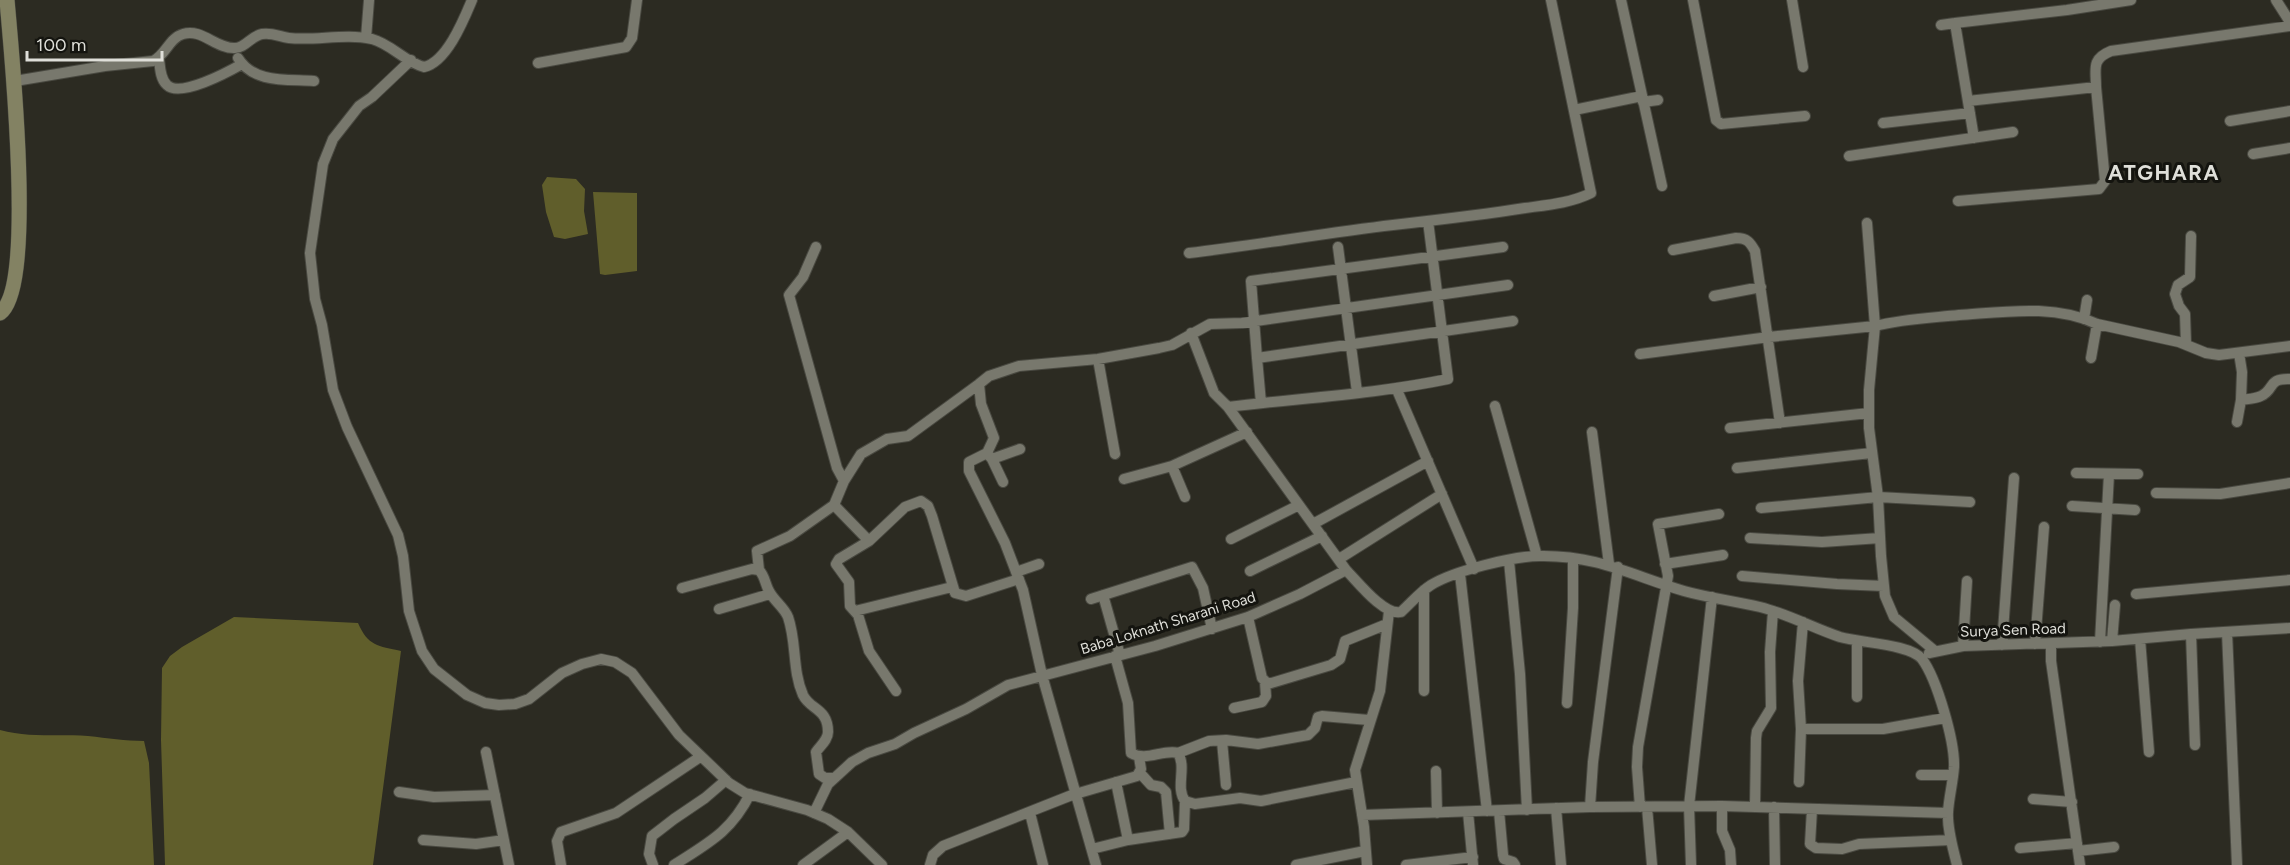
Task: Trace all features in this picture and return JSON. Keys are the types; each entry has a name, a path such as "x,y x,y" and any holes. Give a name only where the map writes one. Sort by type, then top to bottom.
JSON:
{"main road":[{"path":"0,313 5,309 11,296 17,254 20,189 15,81 8,0"}],"street":[{"path":"366,38 369,0"},
{"path":"15,81 105,66 153,61 159,58 179,35 188,33 202,35 225,46 237,48 252,38 267,33 295,38 366,38 379,42 424,66 429,66 440,56 460,28 472,0"},
{"path":"538,63 626,47 632,38 637,0"},
{"path":"1189,253 1554,204 1582,198 1591,193 1551,0"},
{"path":"1621,0 1662,186"},
{"path":"1693,0 1716,120 1720,124 1805,116"},
{"path":"1792,0 1803,67"},
{"path":"1941,25 2066,5 2131,0"},
{"path":"1958,201 2099,189 2106,181 2096,87 2096,63 2101,55 2110,51 2290,24 2276,0"},
{"path":"1954,23 1974,138"},
{"path":"237,48 237,55 242,64 254,74 264,78 314,81"},
{"path":"159,58 162,77 167,86 181,89 211,80 242,64"},
{"path":"411,60 372,97 359,105 333,139 323,164 310,253 315,299 333,390 347,427 398,535 404,556 409,611 428,661 444,678 476,699 499,705 515,704 529,699 562,673 582,664 601,659 615,662 636,677 672,726 700,757 726,780 745,793 814,813 848,832 882,865"},
{"path":"1968,101 2096,87"},
{"path":"1574,110 1643,99 1658,100"},
{"path":"2230,121 2290,111"},
{"path":"1883,123 1970,113"},
{"path":"1849,156 2013,132"},
{"path":"2253,154 2290,148"},
{"path":"1228,407 1357,392 1398,390 1448,379 1428,221"},
{"path":"1867,223 1875,326 1869,413 1885,597 1894,617 1935,651"},
{"path":"2186,344 2186,314 2179,306 2175,294 2178,285 2190,277 2191,236"},
{"path":"1673,250 1744,238 1750,242 1755,251 1761,287 1780,423"},
{"path":"816,247 803,277 789,295 837,468 844,481"},
{"path":"1338,247 1357,392"},
{"path":"1261,403 1251,281 1503,247"},
{"path":"834,778 825,778 819,774 816,752 826,739 827,726 820,710 804,698 795,669 796,655 788,619 782,607 770,594 759,570 757,551 790,536 834,505 844,481 861,454 887,439 908,436 989,376 1031,364 1098,358 1172,345 1210,324 1254,321 1508,285"},
{"path":"1714,296 1761,287"},
{"path":"2084,318 2087,300"},
{"path":"1640,354 1875,326 1898,321 1999,312 2060,312 2097,324 2186,344 2206,353 2219,355 2290,346"},
{"path":"1257,358 1513,321"},
{"path":"2091,358 2097,324"},
{"path":"1191,333 1214,393 1228,407 1346,570 1363,589 1389,611 1401,612 1424,590 1438,581 1474,569 1537,556 1573,558 1613,566 1665,584 1773,611 1818,630 1857,642 1906,649 1919,656 1934,681 1945,718 1954,765 1948,813 1957,865"},
{"path":"2237,422 2242,372 2239,353"},
{"path":"1098,358 1115,454"},
{"path":"2241,400 2261,396 2272,383 2290,379"},
{"path":"979,384 981,404 994,438 990,456 1004,482"},
{"path":"1398,390 1474,569"},
{"path":"1496,406 1537,556"},
{"path":"1730,428 1869,413"},
{"path":"1124,479 1172,466 1246,432"},
{"path":"1590,807 1613,566 1592,432"},
{"path":"1020,449 969,462 969,471 1003,537 1018,575 1042,675 1096,865"},
{"path":"1737,468 1871,453"},
{"path":"1313,524 1428,461"},
{"path":"1172,466 1185,497"},
{"path":"2076,473 2138,474"},
{"path":"2100,642 2109,474"},
{"path":"2002,645 2014,478"},
{"path":"2156,493 2220,494 2290,483"},
{"path":"1339,559 1442,494"},
{"path":"1761,508 1878,497 1970,502"},
{"path":"896,691 869,651 862,625 850,606 849,582 836,564 839,559 869,541 905,507 916,501 925,502 932,516 955,593 966,596 1039,564"},
{"path":"834,505 869,541"},
{"path":"1231,539 1299,505"},
{"path":"2072,506 2135,510"},
{"path":"1652,865 1637,758 1668,576 1658,524 1719,514"},
{"path":"2035,644 2044,527"},
{"path":"1250,571 1322,536"},
{"path":"1750,538 1822,542 1880,538"},
{"path":"1665,564 1723,555"},
{"path":"1567,703 1573,608 1573,558"},
{"path":"1509,561 1520,674 1527,810"},
{"path":"1091,599 1192,567 1203,588 1212,629"},
{"path":"682,588 752,569 759,570"},
{"name":"Baba Loknath Sharani Road","path":"814,813 824,790 834,778 868,753 895,744 979,703 1008,685 1118,656 1248,617 1346,570"},
{"path":"1460,574 1493,811 1504,859 1515,865"},
{"path":"1742,576 1837,584 1884,585"},
{"path":"1963,646 1967,580"},
{"path":"2136,594 2290,580"},
{"path":"855,611 952,587"},
{"path":"1424,590 1424,691"},
{"path":"719,609 770,594"},
{"path":"1103,595 1128,703 1130,749 1131,753 1139,757 1169,752 1178,753 1200,744 1222,741 1258,744 1308,735 1315,728 1318,717 1322,716 1370,720"},
{"path":"1691,865 1689,806 1712,597"},
{"path":"2112,641 2115,605"},
{"path":"1367,865 1355,764 1380,691 1389,611"},
{"path":"1755,807 1757,731 1771,708 1770,652 1773,611"},
{"path":"1234,708 1262,702 1266,696 1248,617"},
{"path":"1799,782 1801,729 1798,681 1803,622"},
{"path":"1264,682 1273,683 1331,665 1340,659 1345,641 1387,624"},
{"name":"Surya Sen Road","path":"1919,656 1963,646 2100,642 2290,628"},
{"path":"2227,632 2237,865"},
{"path":"2192,634 2195,745"},
{"path":"2140,639 2149,752"},
{"path":"1857,642 1857,697"},
{"path":"2051,644 2051,661 2080,865"},
{"path":"1801,729 1883,729 1945,718"},
{"path":"1222,741 1226,785"},
{"path":"486,752 509,865"},
{"path":"1092,849 1128,840 1179,833 1184,829 1185,801 1181,792 1182,763 1178,753"},
{"path":"561,865 556,841 561,832 616,813 700,757"},
{"path":"1139,757 1140,773 1151,785 1161,787 1166,792 1170,834"},
{"path":"1436,771 1437,813"},
{"path":"930,865 933,855 943,846 1076,794 1132,778 1140,773"},
{"path":"1921,775 1953,775"},
{"path":"653,865 649,854 652,836 726,780"},
{"path":"1116,782 1128,840"},
{"path":"1185,801 1195,804 1240,798 1261,801 1356,782"},
{"path":"399,792 434,797 495,795"},
{"path":"674,865 722,833 741,811 750,794"},
{"path":"2033,799 2072,802"},
{"path":"1362,815 1689,806 1948,813"},
{"path":"1722,806 1722,831 1730,850 1731,865"},
{"path":"1774,807 1775,865"},
{"path":"1556,808 1561,865"},
{"path":"1812,809 1810,844 1816,848 1842,849 1859,843 1951,840"},
{"path":"1406,865 1473,861 1468,812"},
{"path":"1030,813 1043,865"},
{"path":"803,865 848,832"},
{"path":"423,840 476,844 504,840"},
{"path":"2020,848 2114,847"},
{"path":"1296,865 1365,851"}],"shaded area":[{"path":"547,177 576,179 585,189 584,211 588,234 565,239 554,237 546,212 542,185"},
{"path":"593,192 637,193 637,271 600,274"},
{"path":"234,617 358,623 370,641 401,651 373,865 165,865 161,740 162,668 170,656 182,647"},
{"path":"0,730 33,735 88,736 144,741 149,763 154,865 0,865"}],"district":[{"name":"ATGHARA","path":"2164,172"}]}
